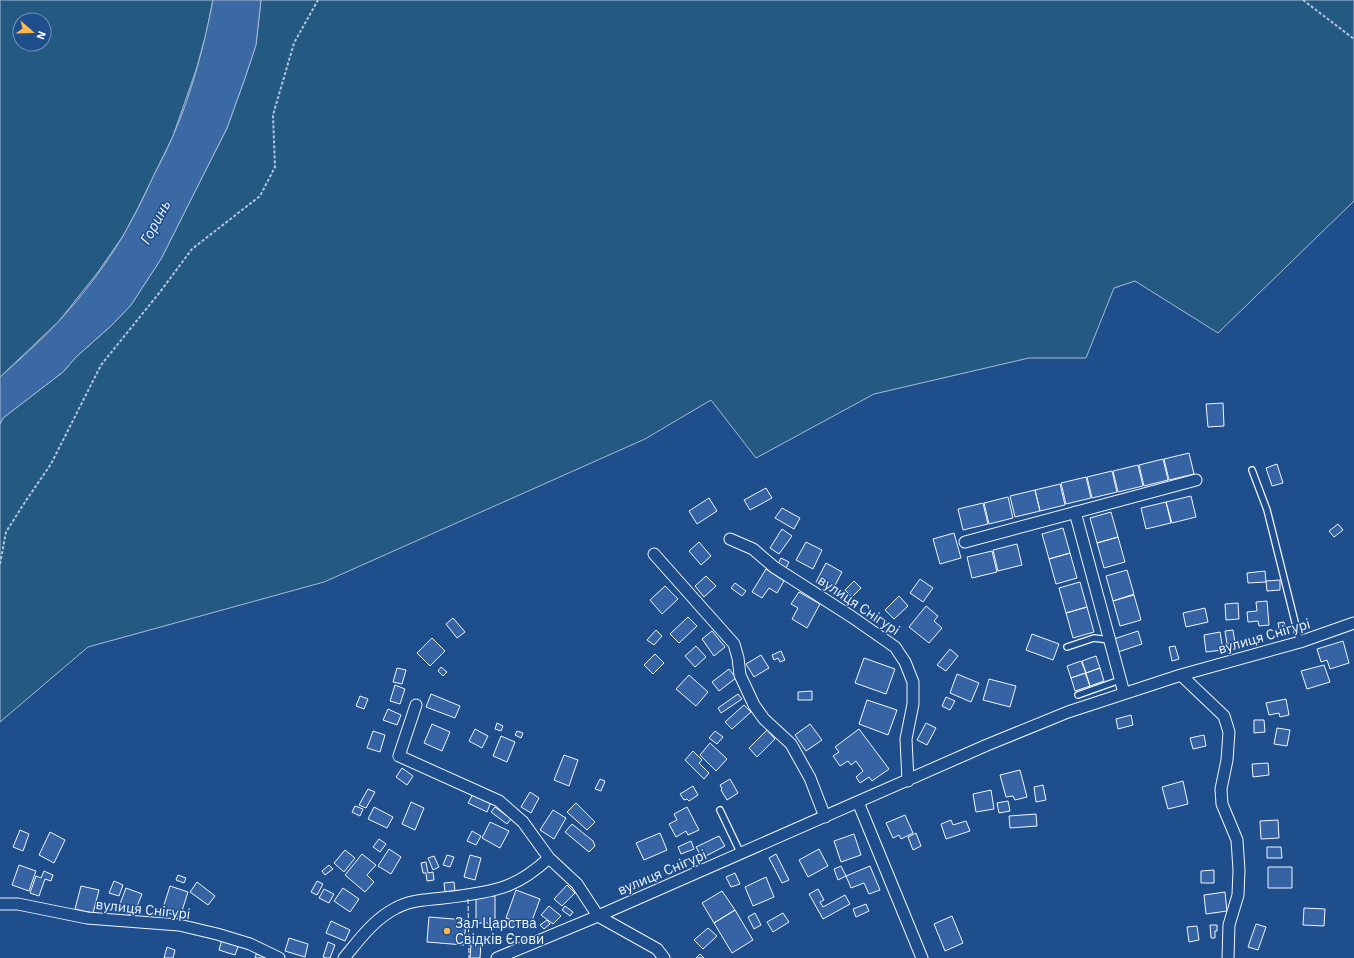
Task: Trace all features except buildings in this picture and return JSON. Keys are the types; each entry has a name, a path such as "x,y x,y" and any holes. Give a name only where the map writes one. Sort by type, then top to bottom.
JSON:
{"street":[{"path":"965,542 1196,480"},
{"path":"1075,512 1124,693"},
{"name":"вулиця Снігурі","path":"730,539 754,549 774,567 852,617 895,647 905,662 913,682 913,704 906,739 908,781"},
{"path":"654,554 734,644 738,658 740,675 754,705 764,719 791,744 810,778 825,817"},
{"name":"вулиця Снігурі","path":"497,958 598,916 1035,725 1068,712 1182,675 1300,642 1354,623"},
{"path":"1182,675 1224,716 1229,732 1227,760 1221,789 1222,804 1237,840 1239,870 1238,895 1229,925 1228,958"},
{"path":"416,705 399,756 499,801 522,822 549,858 577,884 598,916 656,949 664,958"},
{"path":"858,802 922,958"},
{"path":"344,958 365,933 382,917 396,907 414,901 482,892 508,886 534,871 549,858"},
{"name":"вулиця Снігурі","path":"0,904 18,904 87,918 180,926 217,934 250,944 279,958"}],"lane":[{"path":"1252,470 1267,510 1300,642"},
{"path":"1067,646 1094,638 1109,640"},
{"path":"1078,695 1120,680"},
{"path":"720,810 741,854"}],"path":[{"path":"0,564 6,532 51,464 101,366 192,249 260,196 275,168 273,115 294,43 318,0"},
{"path":"1302,0 1354,39"}],"shaded area":[{"path":"0,0 213,0 197,67 173,136 123,236 98,272 59,321 0,377"},
{"path":"261,0 1354,0 1354,201 1218,333 1135,281 1114,288 1086,358 1029,358 874,394 756,458 711,400 645,439 324,582 88,647 0,722 0,424 3,418 63,372 76,357 112,325 131,305 161,259 227,128 256,45"}],"water":[{"name":"Горинь","path":"213,0 261,0 256,45 227,128 161,259 131,305 112,325 76,357 63,372 3,418 0,424 0,377 45,336 77,301 109,258 139,207 180,120 192,86 206,35"}],"fence":[{"path":"468,899 469,958"}],"place":[{"name":"Зал Царства Свідків Єгови","path":"447,931"}]}
